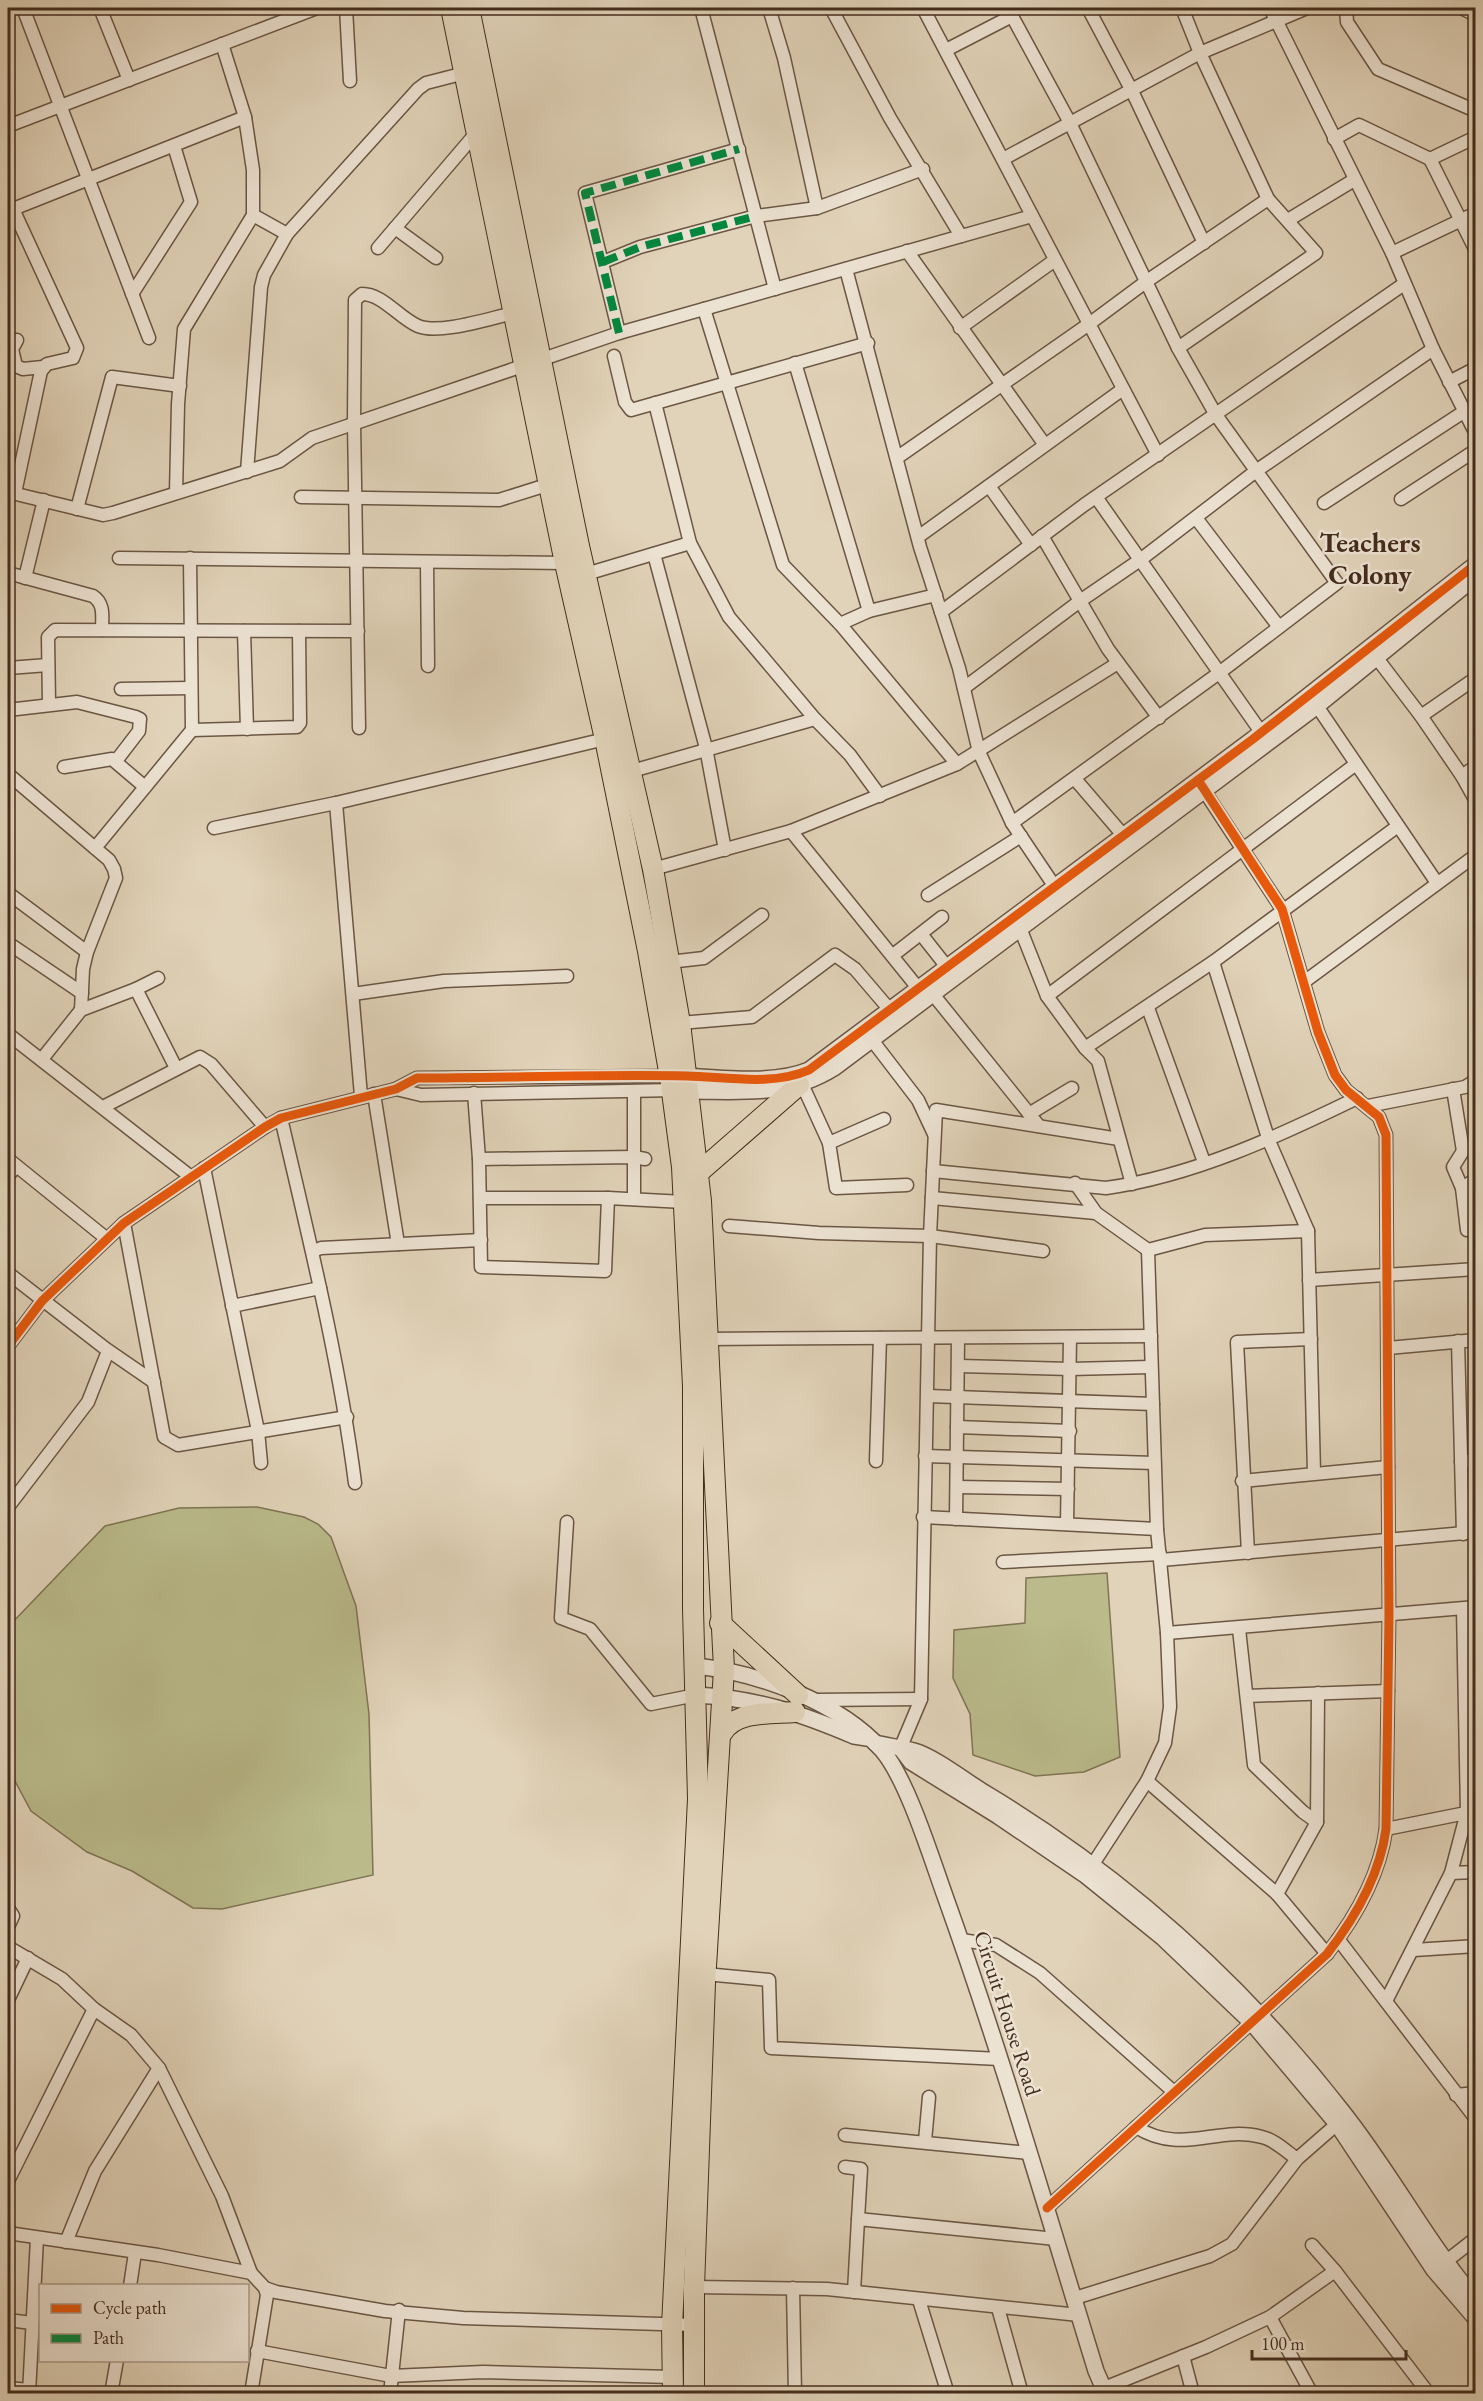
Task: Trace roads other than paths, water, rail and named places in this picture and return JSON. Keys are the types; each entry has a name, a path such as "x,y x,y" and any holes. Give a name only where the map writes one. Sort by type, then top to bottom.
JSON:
{"main road":[{"path":"451,8 514,313 532,364 586,574 632,771 653,869 680,1023 682,1167 701,1386 702,1431 696,1666 698,1799 672,2326 673,2385"},
{"path":"469,8 565,563 680,1083 697,1174 706,1339 701,1386"},
{"path":"697,1174 800,1085"},
{"path":"694,2394 693,2325 705,1974 722,1733 724,1669 702,1431"},
{"path":"720,1623 802,1702"},
{"path":"722,1733 726,1726 747,1716 802,1702"}],"street":[{"path":"22,8 149,338"},
{"path":"8,126 317,8"},
{"path":"346,8 350,81"},
{"path":"701,8 775,289"},
{"path":"770,8 784,58 817,208"},
{"path":"831,8 890,118 923,169 961,236"},
{"path":"923,8 1158,455"},
{"path":"1088,8 1132,91 1204,243"},
{"path":"1178,348 1316,253 1268,199 1200,53 1182,8"},
{"path":"1270,8 1392,253 1433,349 1476,435"},
{"path":"1002,159 1069,121 1132,91 1200,53 1307,8"},
{"path":"1346,8 1347,22 1378,69 1476,111"},
{"path":"1461,8 1476,15"},
{"path":"105,9 129,80"},
{"path":"946,50 1010,12 1069,121 1178,348 1216,415 1337,583 1220,673 1012,823"},
{"path":"176,493 184,329 253,215 254,170 245,117 222,44"},
{"path":"247,472 261,287 264,274 287,234 418,89 426,83 465,74"},
{"path":"16,340 12,349 16,366 23,369 43,367 74,358 77,348 10,210 245,117"},
{"path":"1334,139 1359,125 1430,159 1476,251"},
{"path":"378,248 477,132"},
{"path":"1430,159 1476,137"},
{"path":"132,294 191,202 174,146"},
{"path":"620,333 585,193 739,149"},
{"path":"603,262 640,247 756,216 817,208 923,169"},
{"path":"1288,220 1354,180"},
{"path":"898,457 1089,324 1147,280 1268,199"},
{"path":"1392,253 1476,213"},
{"path":"253,215 287,234"},
{"path":"43,367 11,492 108,515 280,461 312,438 354,422 620,333 1032,216"},
{"path":"395,228 436,258"},
{"path":"908,251 960,328 1045,445"},
{"path":"960,328 1056,260"},
{"path":"846,269 868,343 918,537 964,688 979,752 1012,823 1055,887"},
{"path":"941,612 1096,496 1404,284"},
{"path":"359,728 354,422 354,307 357,296 371,295 407,320 428,328 458,325 514,313"},
{"path":"704,309 783,565 840,624 957,764"},
{"path":"614,356 628,408 637,409 868,343"},
{"path":"964,688 1080,601 1140,560 1256,471 1433,349"},
{"path":"795,363 869,611"},
{"path":"1449,382 1476,368"},
{"path":"77,509 112,377 180,386"},
{"path":"918,537 1123,389"},
{"path":"655,402 690,543 729,617 815,719 850,755 880,796"},
{"path":"1324,503 1465,411"},
{"path":"1401,499 1476,450"},
{"path":"301,497 499,500 550,484"},
{"path":"989,486 1031,545"},
{"path":"1096,496 1261,732"},
{"path":"25,578 44,500"},
{"path":"1196,518 1279,627"},
{"path":"1042,536 1118,663 1159,718"},
{"path":"586,574 690,543"},
{"path":"654,554 706,748 725,850"},
{"path":"119,558 565,563"},
{"path":"95,848 192,730 190,558"},
{"path":"427,562 428,666"},
{"path":"396,1089 421,1095 634,1091 680,1083 802,1074 890,1010 925,991 1020,928 1202,785 1261,732 1476,564"},
{"path":"8,573 93,596 99,600 102,607 102,630"},
{"path":"8,1346 42,1301 124,1223 281,1118 396,1089 417,1078 680,1083 760,1091 800,1085 814,1080 872,1040 925,991 946,967 1123,836 1317,706 1476,577"},
{"path":"840,624 869,611 936,595"},
{"path":"49,704 48,637 52,631 358,631"},
{"path":"244,631 247,729"},
{"path":"192,730 297,727 300,723 299,631"},
{"path":"1376,657 1421,716 1462,776 1476,801"},
{"path":"653,869 791,831 957,764 1118,663"},
{"path":"8,668 48,665"},
{"path":"1421,716 1476,678"},
{"path":"121,689 191,688"},
{"path":"8,710 86,702 140,719 140,731 116,761"},
{"path":"1317,706 1437,883"},
{"path":"632,771 706,748 815,719"},
{"path":"214,828 336,803 605,739"},
{"path":"64,767 108,759 116,761 145,787"},
{"path":"1047,996 1356,764"},
{"path":"1462,776 1476,766"},
{"path":"8,774 109,860 114,869 116,879 87,952 81,1010"},
{"path":"1075,779 1123,836"},
{"path":"1047,2208 1327,1954 1360,1904 1383,1851 1386,1828 1389,1616 1386,1135 1379,1117 1346,1090 1335,1075 1318,1032 1281,909 1202,785"},
{"path":"336,803 361,1096"},
{"path":"1085,1048 1214,962 1281,909 1398,826"},
{"path":"791,831 1039,1126"},
{"path":"928,895 1021,836"},
{"path":"1304,982 1476,855"},
{"path":"8,893 87,952"},
{"path":"669,962 704,958 762,915"},
{"path":"897,952 942,917"},
{"path":"1020,928 1047,996 1085,1048 1098,1061 1132,1184"},
{"path":"921,934 946,967"},
{"path":"8,943 82,993"},
{"path":"680,1023 752,1017 835,955 855,969 890,1010"},
{"path":"1214,962 1269,1141 1308,1231 1314,1473"},
{"path":"353,994 444,981 567,976"},
{"path":"42,1059 81,1010 158,978"},
{"path":"136,989 176,1068"},
{"path":"1148,1008 1204,1162"},
{"path":"8,1034 191,1177"},
{"path":"872,1040 918,1100 935,1135"},
{"path":"103,1107 201,1057 206,1059 265,1127"},
{"path":"1368,1106 1465,1087 1476,1080"},
{"path":"800,1085 829,1143 836,1188 907,1185"},
{"path":"1029,1114 1072,1088"},
{"path":"1453,1089 1463,1151 1453,1167 1462,1188 1467,1230"},
{"path":"634,1091 639,1158 634,1199"},
{"path":"474,1093 479,1159 481,1267 605,1271 608,1198"},
{"path":"374,1094 398,1244"},
{"path":"933,1171 1106,1188 1132,1184 1269,1141 1358,1098"},
{"path":"901,1749 921,1699 923,1517 930,1338 930,1236 936,1110 1119,1139"},
{"path":"281,1118 313,1251 347,1417 356,1483"},
{"path":"829,1143 884,1119"},
{"path":"479,1159 639,1158"},
{"path":"10,1167 107,1239"},
{"path":"204,1168 258,1431 261,1463"},
{"path":"1462,1188 1476,1179"},
{"path":"1075,1184 1096,1213 1148,1250"},
{"path":"480,1198 608,1198 684,1202"},
{"path":"932,1198 1096,1213"},
{"path":"124,1223 164,1437 170,1443 178,1445 347,1417"},
{"path":"729,1226 819,1233 930,1236 1043,1251"},
{"path":"1148,1250 1205,1235 1308,1231"},
{"path":"313,1251 321,1248 481,1240"},
{"path":"1093,1864 1147,1781 1165,1743 1170,1707 1167,1633 1157,1529 1148,1250"},
{"path":"1309,1280 1476,1269"},
{"path":"8,1273 108,1351 154,1382"},
{"path":"232,1305 320,1288"},
{"path":"706,1339 1151,1336"},
{"path":"1067,1524 1070,1337"},
{"path":"876,1461 880,1338"},
{"path":"956,1519 958,1338"},
{"path":"1248,1553 1242,1481 1237,1342 1311,1339"},
{"path":"1388,1348 1476,1340"},
{"path":"1003,1562 1248,1553 1469,1533 1461,1462 1458,1341"},
{"path":"10,1500 88,1402 108,1351"},
{"path":"959,1366 1070,1369 1151,1367"},
{"path":"928,1396 1153,1404"},
{"path":"957,1427 1070,1431"},
{"path":"926,1456 1154,1463"},
{"path":"1461,1462 1476,1460"},
{"path":"1242,1481 1388,1467"},
{"path":"957,1487 1068,1489"},
{"path":"923,1517 1157,1529"},
{"path":"567,1522 561,1618 590,1629 651,1704 696,1695 802,1702 921,1699"},
{"path":"1167,1633 1239,1629 1476,1607"},
{"path":"1386,2001 1414,1950 1451,1873 1471,1811 1470,1680 1462,1609"},
{"path":"1239,1629 1254,1764 1302,1812 1317,1822"},
{"path":"696,1666 724,1669 802,1702 854,1736 916,1751 1005,1805 1093,1864 1182,1938 1343,2112 1444,2263 1476,2300"},
{"path":"1246,1696 1388,1691"},
{"path":"1277,1894 1317,1822 1318,1693"},
{"name":"Circuit House Road","path":"802,1702 854,1724 883,1752 899,1779 925,1840 961,1940 1105,2391"},
{"path":"901,1749 911,1762 998,1816 1085,1875 1163,1938 1256,2019 1337,2124 1434,2270 1476,2319"},
{"path":"1147,1781 1277,1894 1327,1954"},
{"path":"1386,1828 1471,1811"},
{"path":"1451,1873 1476,1872"},
{"path":"8,1908 13,1916 8,1927"},
{"path":"1338,1939 1476,2119"},
{"path":"961,1940 996,1946 1040,1973 1174,2092"},
{"path":"8,1947 62,1979 94,2009 131,2035 159,2068 222,2196 251,2273 265,2288 267,2295 251,2394"},
{"path":"1414,1950 1476,1947"},
{"path":"8,2000 28,1958"},
{"path":"705,1974 769,1980 771,2048 999,2059"},
{"path":"8,2181 94,2009"},
{"path":"66,2242 95,2171 159,2068"},
{"path":"1456,2095 1476,2093"},
{"path":"925,2141 929,2097"},
{"path":"1075,2298 1210,2256 1232,2244 1297,2159 1337,2124"},
{"path":"1136,2127 1154,2138 1182,2141 1238,2135 1262,2136 1297,2159"},
{"path":"845,2135 925,2141 1029,2153"},
{"path":"845,2167 861,2169 854,2292"},
{"path":"858,2219 1056,2239"},
{"path":"8,2233 158,2255 251,2273"},
{"path":"8,2388 29,2392 37,2238"},
{"path":"1444,2263 1476,2238"},
{"path":"1312,2245 1335,2271 1429,2394"},
{"path":"130,2284 135,2253"},
{"path":"1105,2391 1270,2317 1335,2271"},
{"path":"694,2287 793,2288 854,2292 1079,2315"},
{"path":"265,2288 384,2311 399,2310 463,2318 693,2325"},
{"path":"793,2288 795,2394"},
{"path":"919,2300 948,2394"},
{"path":"998,2308 1022,2394"},
{"path":"390,2394 399,2310"},
{"path":"1270,2317 1312,2394"},
{"path":"8,2320 33,2323"},
{"path":"257,2351 391,2376 483,2372 673,2385"},
{"path":"1183,2356 1193,2394"},
{"path":"111,2394 117,2362"}],"district":[{"name":"Teachers Colony","path":"1370,558"}]}
